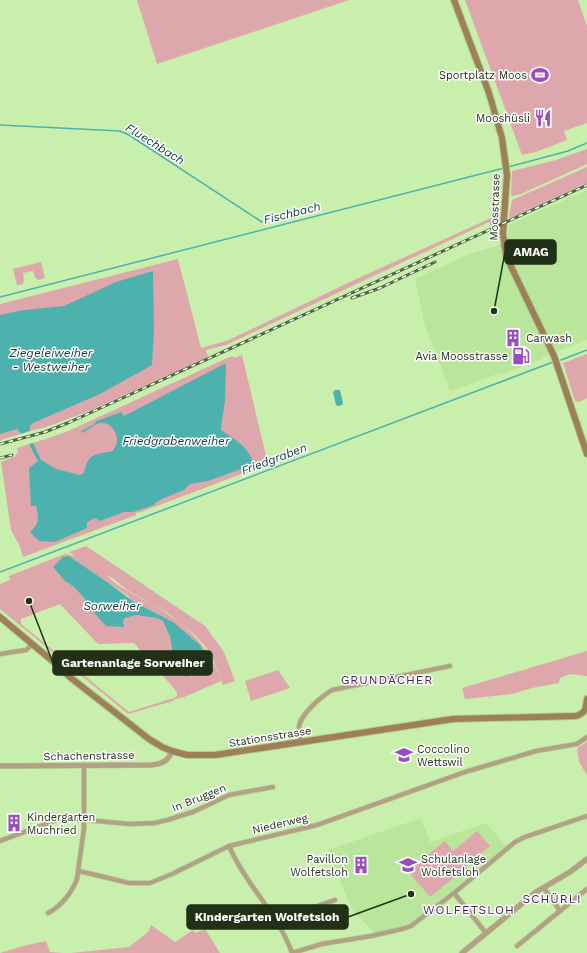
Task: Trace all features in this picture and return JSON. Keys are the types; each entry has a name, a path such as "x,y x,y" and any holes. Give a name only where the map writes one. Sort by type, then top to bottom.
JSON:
{"main road":[{"name":"Moosstrasse","path":"454,0 496,113 502,138 507,173 503,233 505,251 509,263 554,356 587,454"},
{"name":"Stationsstrasse","path":"0,617 73,680 137,730 162,747 187,755 215,755 453,719 567,717 580,715 586,711"},
{"path":"586,711 587,699"}],"street":[{"path":"0,654 26,650 32,644"},
{"path":"301,742 299,727 303,717 321,698 332,690 450,666"},
{"name":"Niederweg","path":"79,871 129,883 150,882 172,874 229,846 317,825 465,772 536,751 577,744 587,737"},
{"name":"Schachenstrasse","path":"0,766 155,764 169,759 172,751"},
{"path":"48,913 57,908 74,887 79,871 84,819 84,766"},
{"name":"In Bruggen","path":"0,842 62,818 130,824 155,822 180,817 229,795 273,787"},
{"path":"229,846 240,867 276,920 289,944 292,953 322,944 371,936 411,926 454,893 515,842 525,837 587,816"},
{"path":"462,953 533,895 570,872 587,859"},
{"path":"544,888 560,911"},
{"path":"517,946 587,889"},
{"path":"454,893 486,933"},
{"path":"276,920 335,900"}],"shaded area":[{"path":"137,0 349,0 157,64"},
{"name":"Sportplatz Moos","path":"465,0 578,0 587,26 587,123 564,131 567,140 536,152 522,155"},
{"path":"587,149 587,164 521,194 511,195 512,171 556,160"},
{"path":"587,167 587,183 511,218 509,217 512,200"},
{"path":"587,190 587,340 501,375 500,373 450,391 425,326 415,279 472,253 508,241 509,225"},
{"name":"Ziegeleiweiher - Westweiher","path":"502,213 501,222 491,226 489,222 226,345 206,350 208,357 87,412 46,427 19,432 21,434 0,440 0,304 178,259 201,348 229,340 352,281"},
{"path":"41,262 45,278 38,280 33,271 23,273 23,284 17,285 13,269"},
{"path":"587,354 587,398 579,402 575,401 563,363"},
{"name":"Friedgrabenweiher","path":"242,355 268,464 23,557 19,544 11,530 1,462 16,456 18,453 17,448 29,444 31,446 33,443 66,432 225,359"},
{"path":"86,546 205,626 224,652 235,681 223,685 210,652 196,636 185,627 202,645 216,668 221,681 182,698 128,714 0,609 0,584 10,580 9,576 65,554 75,556 101,573 69,552","holes":["69,556 128,596 134,602 173,622 173,655 170,637 163,621 156,618 136,615 125,618 123,622 90,608 84,598 73,586 66,582","106,575 114,579 127,590 168,613 177,621 121,587","60,604 98,644 134,643 177,692 177,696 129,712 21,624 21,619"]},
{"path":"587,651 587,676 570,674 560,678 559,683 532,688 512,694 465,699 462,688"},
{"path":"278,670 290,688 251,701 245,681"},
{"path":"587,742 587,775 579,762 577,748"},
{"name":"Schulanlage Wolfetsloh","path":"421,818 430,842 486,823 506,846 416,920 400,927 374,933 356,914 350,905 328,850"},
{"path":"477,831 490,846 465,866 466,868 430,897 408,871 445,841 453,851"},
{"path":"151,925 175,942 193,930 195,933 205,929 220,953 71,953 129,947 148,932"},
{"path":"46,941 50,952 63,953 0,953 23,946"}],"water":[{"name":"Ziegeleiweiher - Westweiher","path":"153,271 154,332 152,365 100,394 33,423 30,426 30,431 21,434 17,429 0,434 0,315 24,310 64,306 116,282"},
{"name":"Friedgrabenweiher","path":"226,363 225,401 221,430 244,447 251,456 253,462 252,465 208,481 190,484 184,490 156,502 154,505 133,512 124,512 100,521 95,518 87,522 87,528 55,542 39,541 30,532 36,526 38,518 36,506 31,506 29,468 38,461 29,444 33,443 41,460 56,469 80,475 84,473 90,458 97,454 113,451 117,444 115,431 110,425 100,423 83,433 81,431 93,425 97,421 121,412 124,416"},
{"path":"335,390 340,390 343,403 342,405 336,405 333,392"},
{"name":"Sorweiher","path":"69,556 134,602 173,622 200,645 214,671 198,672 186,677 173,655 170,637 163,621 156,618 136,615 125,618 123,622 124,627 106,626 90,608 84,598 73,586 66,582 53,567 63,557"}],"waterway":[{"name":"Fluechbach","path":"0,125 120,131 129,135 262,222"},
{"name":"Fischbach","path":"508,167 568,151 587,143"},
{"name":"Fischbach","path":"0,297 504,168"},
{"name":"Friedgraben","path":"561,360 587,350"},
{"name":"Friedgraben","path":"0,572 553,362"}],"railway":[{"path":"0,444 45,432 70,422 587,185"},
{"path":"352,298 380,288 435,262"},
{"path":"0,458 12,455"}],"place":[{"name":"Sportplatz Moos","path":"540,75"},
{"name":"Mooshüsli","path":"543,118"},
{"name":"AMAG","path":"494,311"},
{"name":"Carwash","path":"513,338"},
{"name":"Avia Moosstrasse","path":"521,356"},
{"name":"Gartenanlage Sorweiher","path":"29,601"},
{"name":"Coccolino Wettswil","path":"404,755"},
{"name":"Kindergarten Muchried","path":"14,823"},
{"name":"Pavillon Wolfetsloh","path":"361,865"},
{"name":"Schulanlage Wolfetsloh","path":"408,865"},
{"name":"Kindergarten Wolfetsloh","path":"411,894"}],"district":[{"name":"GRUNDÄCHER","path":"387,680"},
{"name":"SCHÜRLI","path":"552,899"},
{"name":"WOLFETSLOH","path":"469,910"}]}
